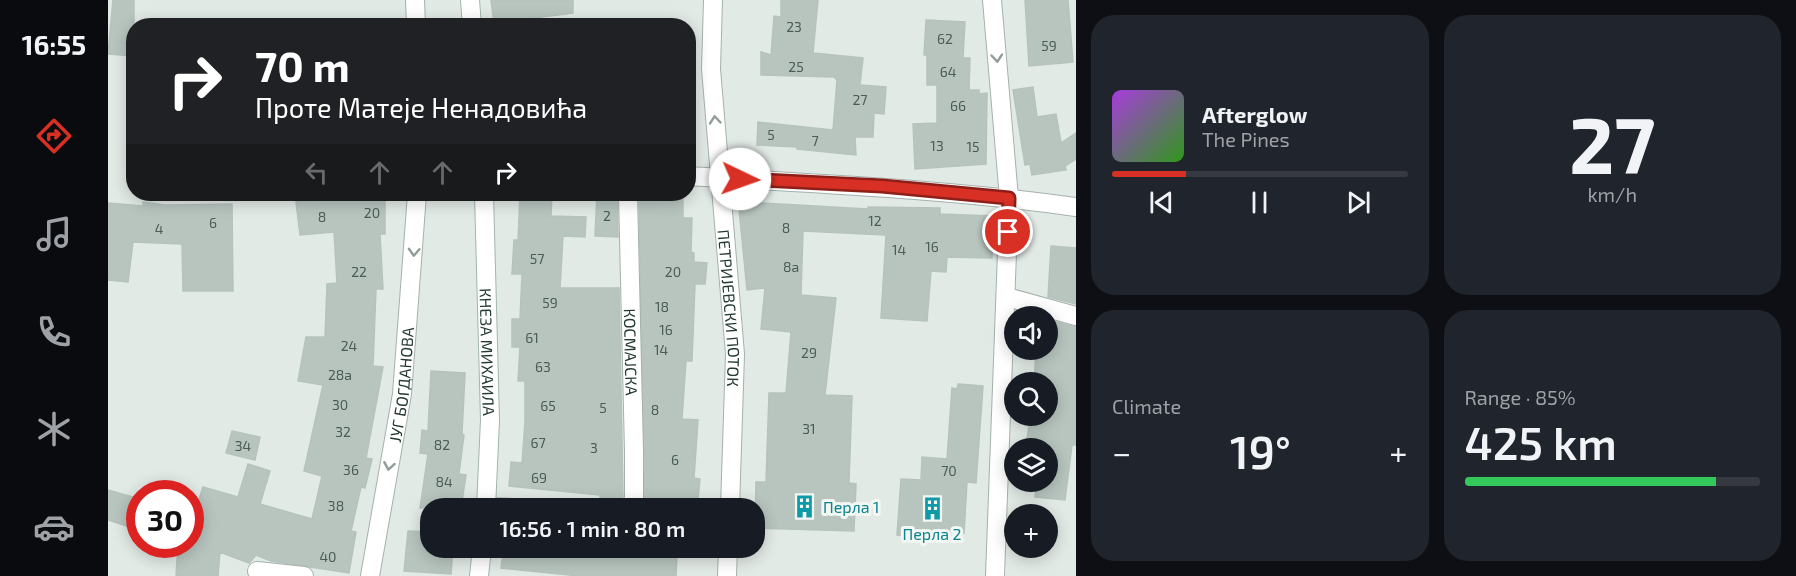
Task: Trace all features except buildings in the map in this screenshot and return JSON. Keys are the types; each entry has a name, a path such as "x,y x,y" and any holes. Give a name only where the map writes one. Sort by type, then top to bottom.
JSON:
{"street":[{"path":"415,0 416,18"},
{"path":"470,0 471,18"},
{"name":"ПЕТРИЈЕВСКИ ПОТОК","path":"713,0 711,69 735,354 730,498"},
{"path":"992,0 1009,198 995,576"},
{"path":"696,177 882,186 1076,207"},
{"name":"ЈУГ БОГДАНОВА","path":"370,576 402,394 416,201"},
{"name":"КНЕЗА МИХАИЛА","path":"484,201 490,409 486,498"},
{"name":"КОСМАЈСКА","path":"628,201 634,498"},
{"path":"1007,297 1076,316"},
{"path":"479,576 481,558"},
{"path":"727,576 728,558"},
{"path":"257,571 304,576"}],"place":[{"name":"Перла 1","path":"805,506"},
{"name":"Перла 2","path":"932,508"}],"route":[{"path":"740,179 882,186 1009,198 1008,232"}]}
